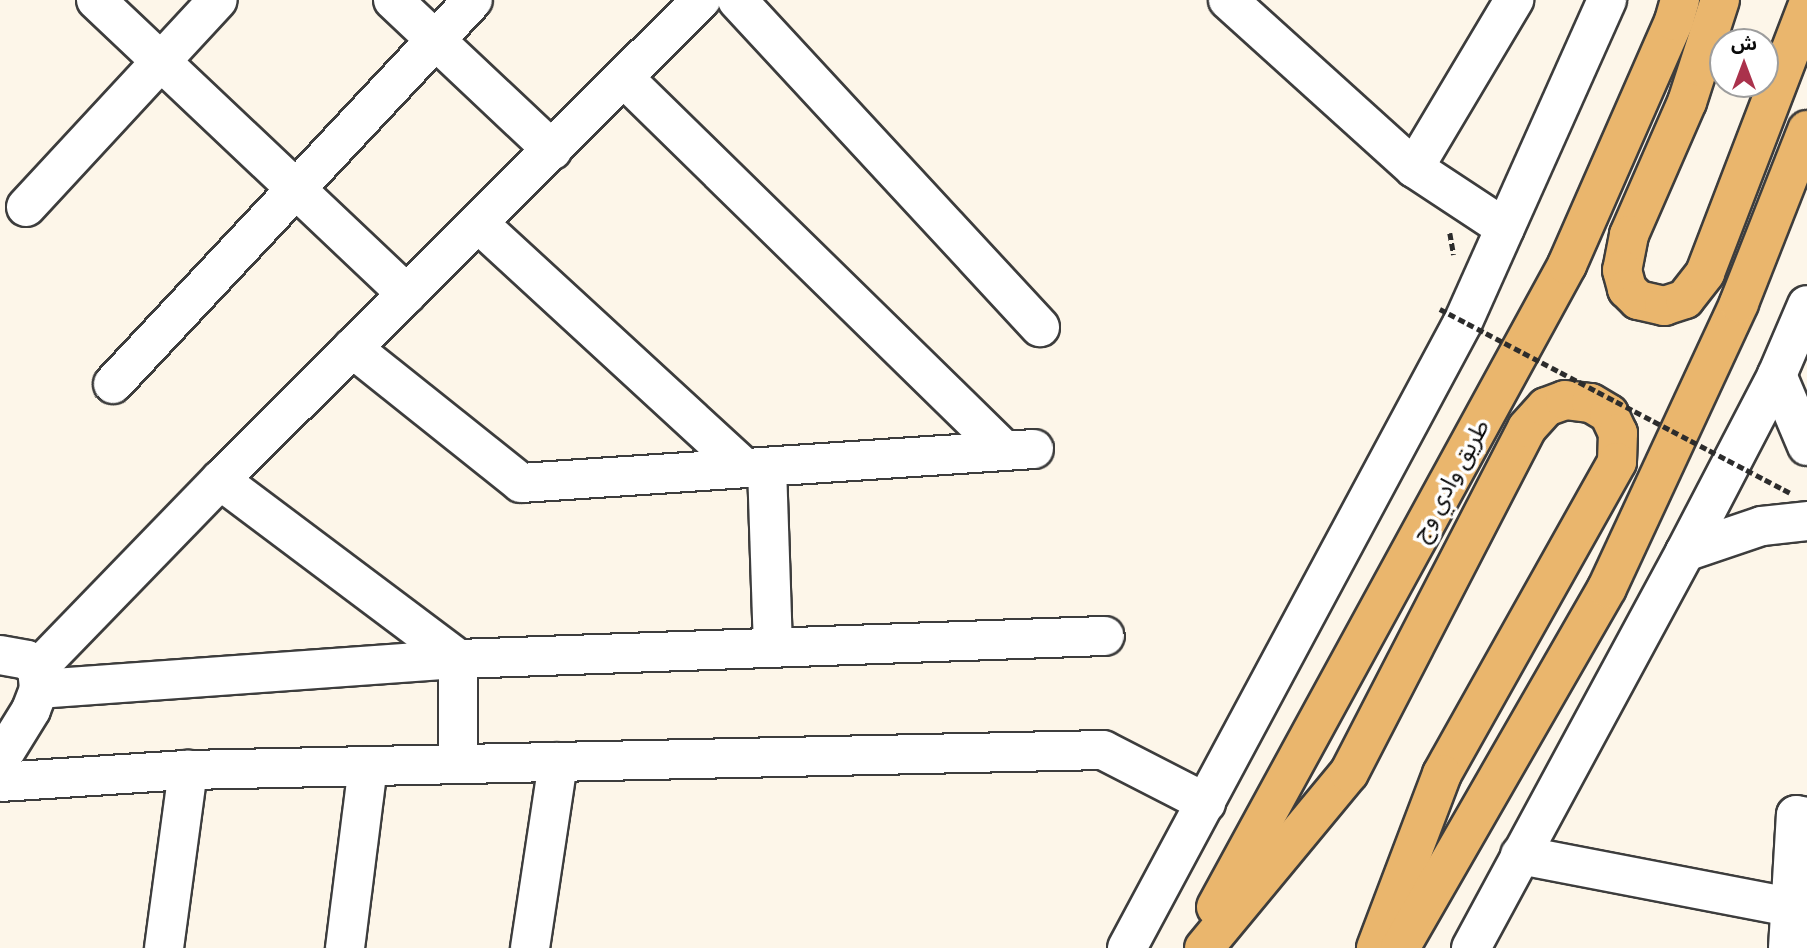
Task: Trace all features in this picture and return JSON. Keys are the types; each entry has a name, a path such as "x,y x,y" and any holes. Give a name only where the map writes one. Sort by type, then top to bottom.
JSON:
{"main road":[{"name":"طريق وادي وج","path":"1194,948 1567,265 1674,21 1680,0"},
{"path":"1720,0 1687,102 1629,234 1622,270 1627,289 1639,300 1664,306 1685,299 1705,273 1807,7"},
{"path":"1400,948 1607,588 1739,303 1807,130"},
{"path":"1204,948 1349,774 1527,428 1546,407 1565,400 1591,403 1609,414 1618,433 1617,461 1442,775 1376,948"}],"street":[{"path":"96,0 407,294"},
{"path":"26,208 218,0"},
{"path":"393,0 552,150"},
{"path":"113,384 473,0"},
{"path":"737,0 1040,327"},
{"path":"1228,0 1414,168 1505,228"},
{"path":"1414,168 1514,0"},
{"path":"1127,948 1463,322 1607,0"},
{"path":"0,760 31,710 38,679 220,480 624,78 679,7"},
{"path":"352,348 521,483 1020,450 624,78"},
{"path":"478,223 755,468 773,648"},
{"path":"1471,948 1685,552 1777,374 1807,305"},
{"path":"1777,374 1807,446"},
{"path":"220,480 458,659"},
{"path":"1685,552 1762,526 1799,508"},
{"path":"38,679 458,659 1105,636"},
{"path":"0,655 27,660 38,679"},
{"path":"458,659 458,764"},
{"path":"0,782 188,770 1102,750 1206,803"},
{"path":"530,948 558,762"},
{"path":"345,948 368,766"},
{"path":"164,948 188,770"},
{"path":"1788,948 1796,815 1807,817"},
{"path":"1520,855 1790,907"}],"path":[{"path":"1449,229 1455,264"},
{"path":"1447,297 1440,309 1799,508"}]}
